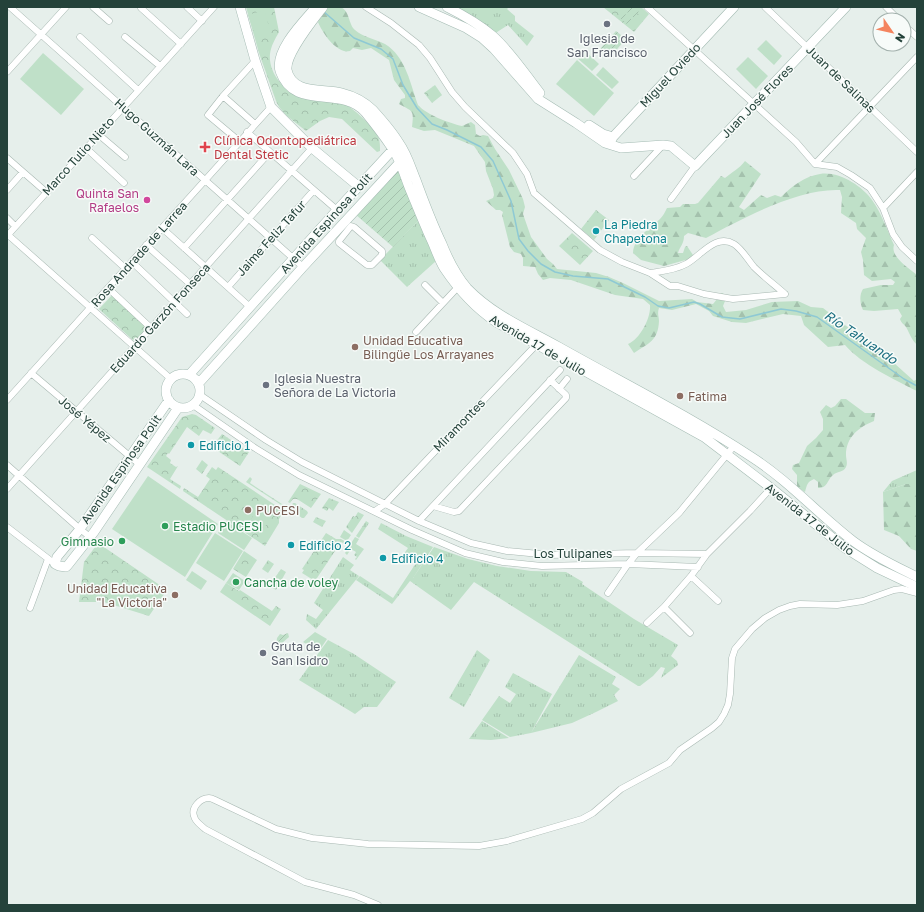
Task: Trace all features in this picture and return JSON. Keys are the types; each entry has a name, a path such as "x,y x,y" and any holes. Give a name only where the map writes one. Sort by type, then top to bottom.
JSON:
{"main road":[{"path":"240,7 255,61 271,107 312,148 358,186"},
{"name":"Avenida 17 de Julio","path":"323,7 315,11 288,58 287,69 290,78 298,85 311,90 340,92 357,97 374,111 403,159 452,266 465,286 498,314 540,341 704,437 862,560 917,587"},
{"path":"419,7 466,28 482,38 494,49 538,99 576,123 600,141 611,141"},
{"path":"447,7 472,20 493,36 502,45 540,93 571,112 621,148 663,145 674,148 695,166"},
{"name":"Miguel Oviedo","path":"611,141 734,7"},
{"name":"Juan José Flores","path":"695,166 846,7"},
{"name":"Avenida Espinosa Polit","path":"189,375 358,186 396,146"},
{"name":"Avenida 17 de Julio","path":"403,159 444,268 458,287 488,316 496,322 540,341 734,446 768,468 867,551 917,577"},
{"name":"Avenida Espinosa Polit","path":"199,383 303,267 342,231 403,159"},
{"path":"178,374 189,375 199,383 200,395 193,405 188,408 178,408 169,400 166,390 167,385 171,379 178,374"},
{"name":"Avenida Espinosa Polit","path":"169,400 80,529 52,562 62,568 66,567 90,537 178,408"}],"street":[{"name":"Hugo Guzmán Lara","path":"10,7 303,267"},
{"path":"7,72 66,7"},
{"path":"93,7 109,21"},
{"path":"187,7 202,21"},
{"name":"Marco Tulio Nieto","path":"7,235 214,7"},
{"path":"366,7 391,23 419,45 452,92 513,153 528,174 534,193 600,250 622,262 650,273 670,286 678,286 704,294 732,299 785,294 754,267 735,245 722,240 713,243 696,258 685,265 668,271 650,273"},
{"path":"647,7 796,142 815,164 837,167 870,188 883,208 893,234 902,247 917,261"},
{"name":"Juan de Salinas","path":"765,7 917,152"},
{"path":"141,8 180,44"},
{"path":"80,37 138,90"},
{"path":"125,37 160,66"},
{"path":"815,164 917,57"},
{"path":"239,141 208,115 255,61"},
{"path":"223,96 255,124"},
{"name":"Rosa Andrade de Larrea","path":"7,400 271,107"},
{"path":"248,132 337,210"},
{"path":"98,134 125,157"},
{"path":"634,176 663,145"},
{"path":"86,148 124,183"},
{"name":"Eduardo Garzón Fonseca","path":"7,489 312,148"},
{"path":"184,248 270,152"},
{"path":"7,158 46,192"},
{"name":"Juan José Flores","path":"671,199 695,166"},
{"path":"7,190 23,172"},
{"path":"883,208 917,172"},
{"name":"Jaime Feliz Tafur","path":"228,287 314,190"},
{"path":"7,218 15,226"},
{"path":"351,226 354,227 382,251 382,255 372,265 366,265 340,244 339,241 342,231 351,226"},
{"path":"162,228 250,307"},
{"path":"7,235 171,379"},
{"path":"92,238 126,269"},
{"path":"146,245 190,284"},
{"path":"132,262 187,314"},
{"path":"425,284 443,303"},
{"path":"416,332 458,287"},
{"path":"108,288 151,328"},
{"name":"Miramontes","path":"374,511 385,504 540,341"},
{"path":"419,521 560,370"},
{"name":"José Yépez","path":"31,373 139,464"},
{"path":"559,389 568,379"},
{"path":"433,506 454,512 459,511 566,398 566,396 550,380"},
{"name":"Los Tulipanes","path":"200,395 266,440 302,462 419,521 471,543 507,551 550,555 637,553 707,554"},
{"name":"Los Tulipanes","path":"193,405 299,475 329,491 465,553 502,562 542,566 628,564 698,567"},
{"path":"259,450 266,440"},
{"path":"608,593 637,553 679,513 734,446"},
{"path":"7,465 90,537"},
{"path":"329,491 335,479"},
{"path":"647,623 664,607 698,567 707,554 771,488"},
{"path":"7,527 52,562 30,608"},
{"path":"690,576 718,601"},
{"path":"378,905 354,895 305,882 205,829 193,816 196,805 201,800 208,798 276,829 312,838 368,844 479,846 507,841 582,819 593,813 621,789 669,763 680,750 712,728 724,714 728,705 732,658 735,649 752,629 765,618 779,610 800,604 850,604 894,590 902,589 917,593"},
{"path":"664,607 690,633"}],"green space":[{"path":"246,7 274,7 279,32 271,48 270,61 274,74 283,86 288,91 305,99 337,102 352,108 369,124 377,135 380,151 377,152 342,119 329,117 320,121 306,131 287,116 276,101 259,53"},
{"path":"328,7 339,7 343,9 346,11 355,30 365,36 385,44 392,49 403,63 410,79 418,105 422,109 438,118 457,125 462,126 471,122 475,125 476,134 480,136 488,136 509,170 523,199 525,207 523,214 531,237 547,259 557,269 596,273 609,277 659,301 692,299 697,302 713,304 722,293 727,296 723,306 726,312 746,310 772,302 798,301 811,307 823,308 894,363 914,381 917,379 917,391 869,365 845,345 828,347 804,325 801,316 783,314 746,323 732,322 713,316 709,311 696,304 672,310 659,308 659,321 655,337 652,341 634,353 628,344 637,338 644,328 649,316 650,305 643,299 615,295 571,280 550,278 543,280 535,267 523,266 523,258 521,254 514,252 510,247 502,215 503,212 496,210 486,201 493,198 493,189 486,171 485,162 474,146 435,130 424,131 412,127 412,112 399,104 401,99 405,98 405,95 394,80 389,60 371,48 362,50 353,48 350,51 346,51 336,47 325,35 318,22"},
{"path":"454,7 509,7 507,9 515,16 515,21 534,36 527,46 508,25 494,34"},
{"path":"603,7 641,7 649,14 634,32"},
{"path":"630,7 633,7 639,12 634,18 627,12"},
{"path":"264,10 271,33 256,38 248,15"},
{"path":"625,14 632,20 628,25 620,18"},
{"path":"616,31 626,39 610,57 600,49"},
{"path":"766,40 782,56 774,65 757,49"},
{"path":"583,49 599,64 592,71 576,57"},
{"path":"43,53 84,89 61,115 20,79"},
{"path":"748,57 768,76 756,89 736,69"},
{"path":"577,60 614,93 594,116 556,84"},
{"path":"603,67 619,82 612,89 596,75"},
{"path":"435,85 442,95 432,103 424,93"},
{"path":"745,161 761,174 739,207 744,210 761,195 767,198 775,195 781,197 799,182 814,175 820,174 842,177 856,185 868,195 876,205 884,222 894,245 897,258 917,275 917,345 900,320 902,316 898,309 874,311 863,310 860,300 863,289 881,285 893,285 895,282 891,279 872,281 864,275 861,252 866,238 857,229 856,223 841,213 842,197 840,190 807,194 789,199 754,213 706,238 688,233 684,236 678,253 683,253 685,247 687,246 693,255 689,259 664,266 641,260 633,253 636,242 639,238 660,219 667,208 680,207 683,204 698,203 721,176 725,178"},
{"path":"397,168 418,221 393,247 355,214"},
{"path":"596,210 609,220 594,240 581,229"},
{"path":"418,221 436,261 407,287 380,260"},
{"path":"572,233 593,251 580,265 559,246"},
{"path":"114,293 149,326 135,342 99,309"},
{"path":"841,399 846,399 865,413 875,413 874,421 863,426 851,438 848,443 846,455 847,464 845,469 833,475 824,487 818,488 818,482 814,479 810,481 805,492 797,487 797,475 792,469 793,465 799,463 807,446 823,430 823,419 820,412 826,405 831,408 835,406"},
{"path":"192,414 196,415 215,428 211,434 203,430 199,436 187,427 169,454 168,453 166,456 171,460 170,463 176,467 178,466 170,479 181,486 180,489 147,467 182,417"},
{"path":"222,434 249,452 240,466 212,447"},
{"path":"202,460 208,465 202,474 196,469"},
{"path":"212,467 216,470 218,467 284,511 279,519 279,523 265,546 183,491 184,488 198,497 210,479 206,476"},
{"path":"917,470 917,484 906,484 883,492 892,481"},
{"name":"Estadio PUCESI","path":"148,476 218,524 185,577 112,529"},
{"path":"250,477 252,479 250,483 285,506 286,504 288,505 286,508 246,482"},
{"path":"300,484 321,494 311,508 297,499 293,499 290,503 288,502"},
{"path":"906,484 917,484 917,551 911,549 899,536 884,530 883,492"},
{"path":"329,498 339,502 333,511 329,508 327,511 322,508"},
{"path":"262,503 276,512 271,519 257,510"},
{"path":"293,503 307,511 308,513 304,518 290,509"},
{"path":"256,512 269,521 264,528 251,519"},
{"path":"358,512 364,515 352,533 346,527 353,516 355,517"},
{"path":"316,517 326,521 322,527 313,522"},
{"path":"226,521 252,538 244,550 218,533"},
{"path":"366,521 369,523 359,538 356,536"},
{"path":"381,523 406,536 433,547 413,578 434,547 468,559 497,566 531,571 566,572 583,582 582,584 634,619 678,645 671,656 677,661 678,665 661,678 665,668 661,667 653,676 638,686 474,582 451,610 410,581 392,604 356,580 360,576 393,598 416,563 403,555 408,548 378,529"},
{"path":"344,530 351,535 347,541 340,537"},
{"path":"215,533 243,551 224,581 196,563"},
{"path":"326,533 336,539 341,539 346,542 345,544 341,542 315,581 302,573 304,570 302,569"},
{"path":"355,537 359,539 356,544 364,549 356,560 355,559 357,557 354,555 356,552 351,549 347,555 345,553"},
{"path":"98,543 167,590 149,616 104,602 79,602 84,562"},
{"path":"244,551 257,560 246,577 233,569"},
{"path":"343,557 354,565 350,570 359,576 316,629 306,620 307,614 316,619 323,610 314,603"},
{"path":"268,560 274,564 268,573 262,569"},
{"path":"281,569 286,572 276,590 269,586"},
{"path":"192,571 207,581 201,590 186,580"},
{"name":"Cancha de voley","path":"233,573 245,581 239,590 226,583"},
{"path":"226,583 239,591 240,590 272,611 276,606 281,609 270,626 220,592"},
{"path":"315,632 327,639 319,651 303,642"},
{"path":"288,633 289,637 282,643 279,650 276,646 277,638 280,634 283,635"},
{"path":"328,640 354,654 396,682 377,707 364,707 355,714 299,680"},
{"path":"477,650 490,660 464,707 449,698"},
{"path":"579,655 616,677 612,684 620,689 614,695 618,701 572,723 531,733"},
{"path":"513,673 552,694 531,733 510,737 482,720 499,696 510,703 516,694 505,687"},
{"path":"482,721 509,738 491,740 469,739"}],"waterway":[{"name":"Río Tahuando","path":"323,11 354,38 381,49 393,59 403,85 417,108 432,124 481,147 493,161 511,201 519,239 541,264 555,272 573,276 608,279 645,297 658,306 669,308 694,302 722,317 740,319 781,309 796,311 817,317 904,379 917,386"}],"place":[{"name":"Iglesia de San Francisco","path":"607,24"},
{"name":"Clínica Odontopediátrica Dental Stetic","path":"205,147"},
{"name":"Quinta San Rafaelos","path":"147,200"},
{"name":"La Piedra Chapetona","path":"596,231"},
{"name":"Unidad Educativa Bilingüe Los Arrayanes","path":"355,347"},
{"name":"Iglesia Nuestra Señora de La Victoria","path":"266,385"},
{"name":"Fatima","path":"680,396"},
{"name":"Edificio 1","path":"191,445"},
{"name":"PUCESI","path":"248,510"},
{"name":"Estadio PUCESI","path":"165,526"},
{"name":"Gimnasio","path":"122,541"},
{"name":"Edificio 2","path":"291,545"},
{"name":"Edificio 4","path":"383,558"},
{"name":"Cancha de voley","path":"236,582"},
{"name":"Unidad Educativa \"La Victoria\"","path":"175,595"},
{"name":"Gruta de San Isidro","path":"263,653"}]}
